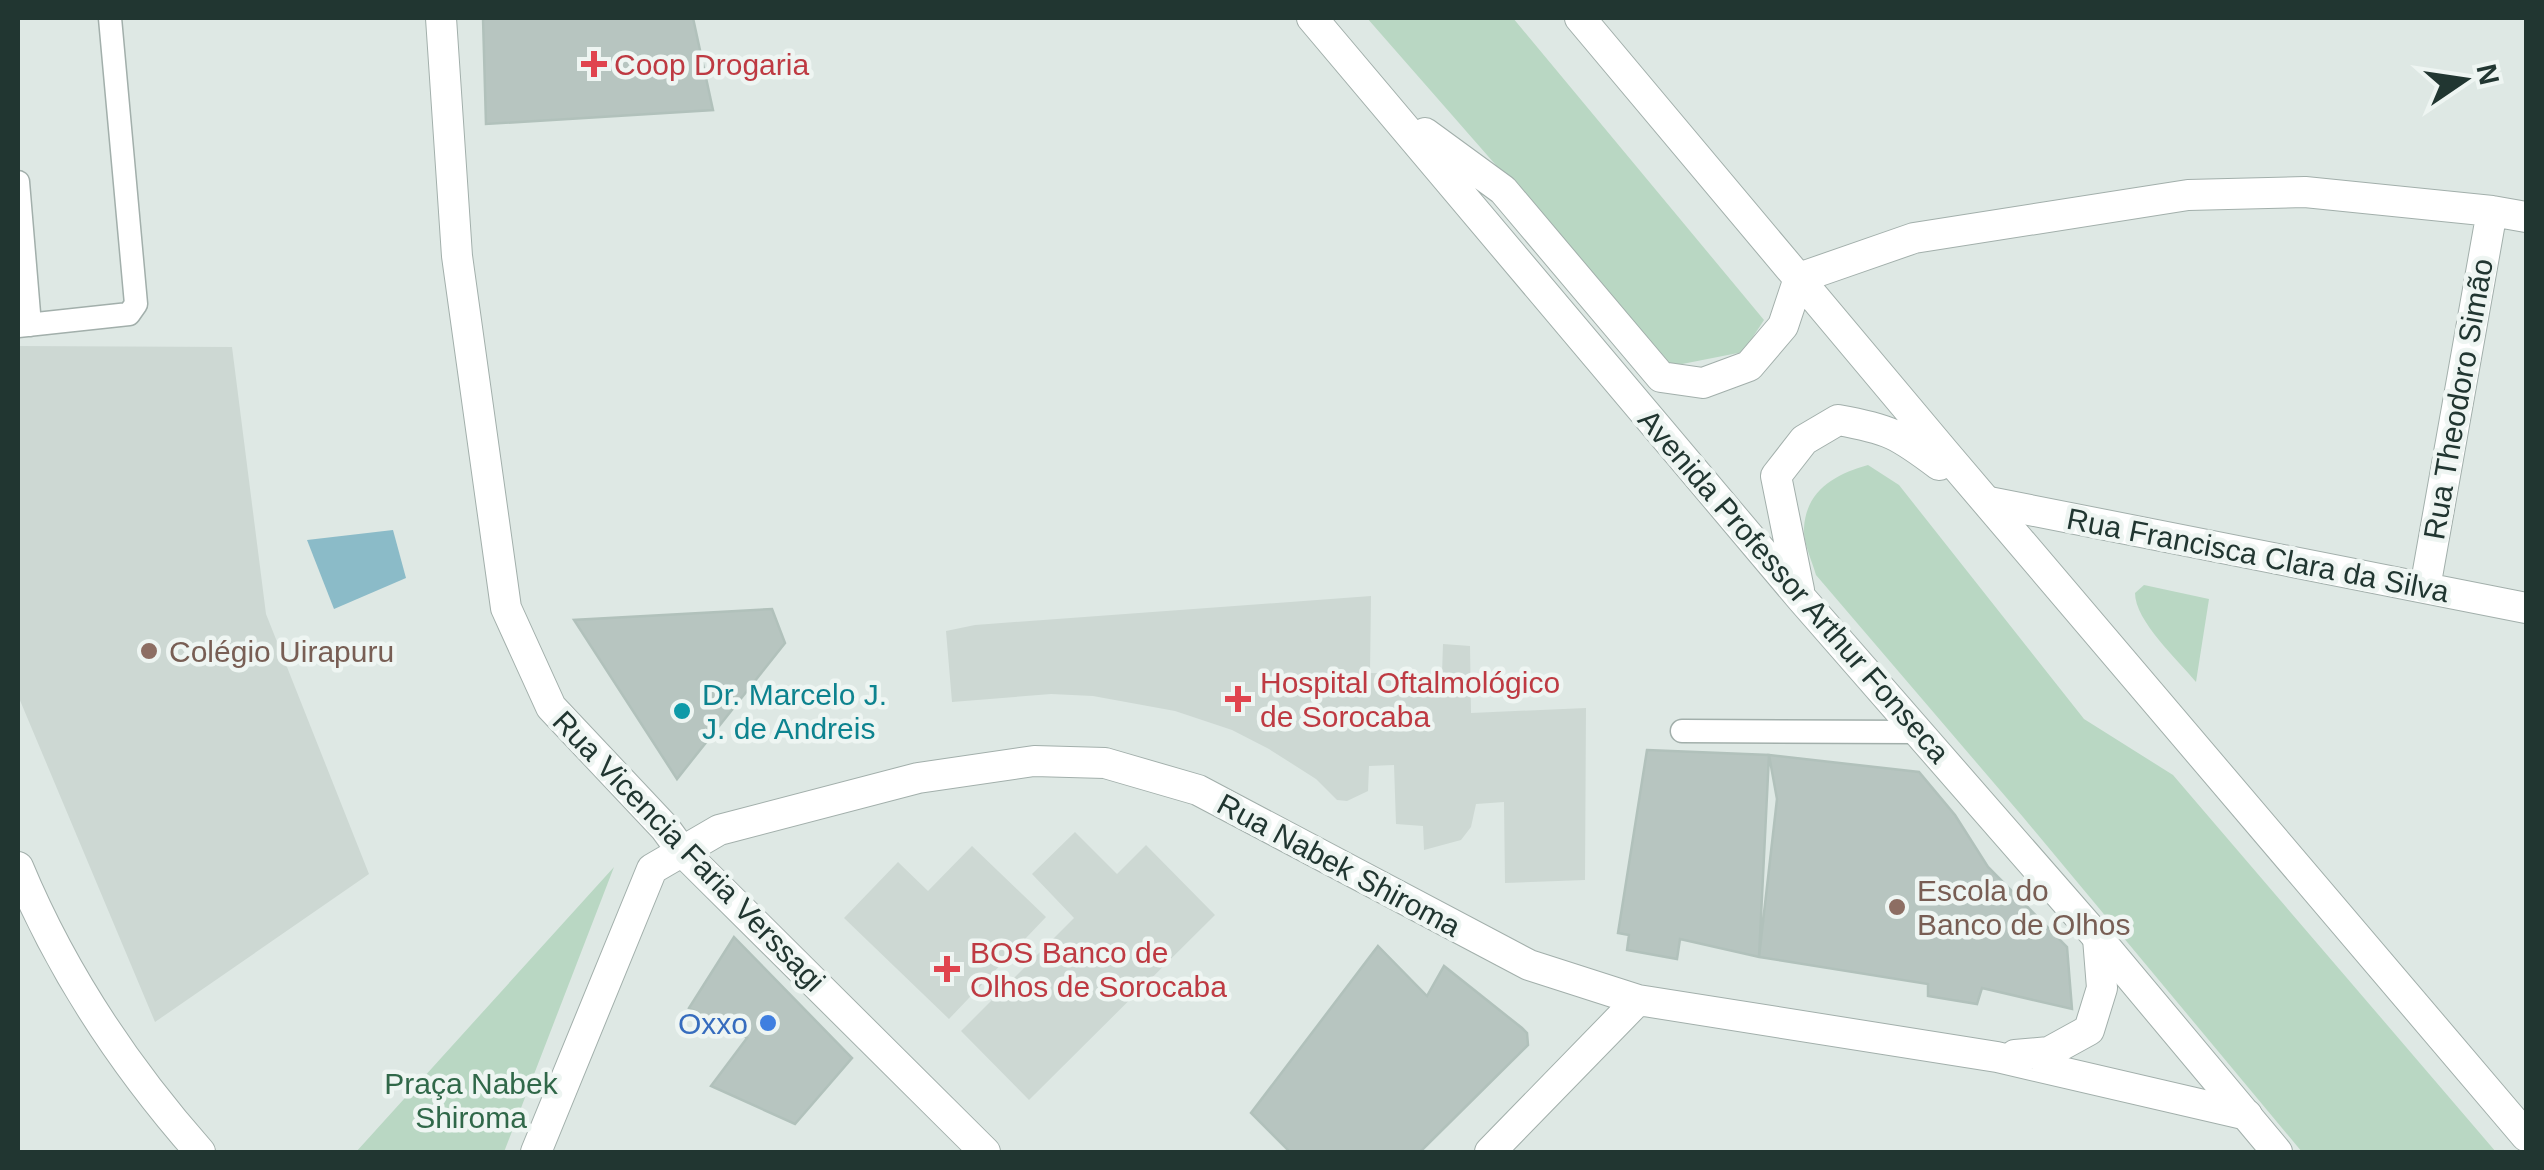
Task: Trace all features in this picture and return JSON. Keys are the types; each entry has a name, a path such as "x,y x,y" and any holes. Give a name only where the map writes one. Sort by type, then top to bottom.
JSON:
{"street":[{"name":"Rua Vicencia Faria Verssagi","path":"441,18 457,256 506,608 551,707 681,850 985,1152"},
{"name":"Avenida Professor Arthur Fonseca","path":"1312,18 1801,598 2098,938 2247,1115 2271,1150"},
{"path":"1580,18 2526,1136"},
{"path":"1382,102 1502,190 1660,377 1703,382 1749,366 1783,326 1798,278"},
{"path":"1798,278 1914,238 2188,195 2305,192 2526,217"},
{"name":"Rua Theodoro Simão","path":"2425,588 2492,211"},
{"path":"1801,598 1776,476 1804,440 1838,420 1899,435 1989,502"},
{"name":"Rua Francisca Clara da Silva","path":"1989,502 2526,608"},
{"name":"Rua Nabek Shiroma","path":"536,1152 652,869 719,830 918,778 1034,761 1105,763 1198,790 1528,965 1638,1000 1997,1057 2247,1115"},
{"path":"18,867 35,908 91,1013 156,1103 200,1152"},
{"name":"Rua Nabek Shiroma","path":"1997,1057 2049,1052 2088,1030 2102,988 2098,938"},
{"path":"1490,1152 1638,1000"}],"lane":[{"path":"18,182 24,326 129,314 136,304 110,18"},
{"path":"1682,730 1918,732"}],"shaded area":[{"name":"Colégio Uirapuru","path":"18,346 232,347 266,614 369,874 155,1022 19,698"},
{"path":"1371,596 1370,673 1442,674 1443,644 1470,646 1471,713 1586,708 1585,880 1505,883 1504,802 1476,804 1471,827 1461,840 1424,850 1423,826 1396,824 1394,765 1369,766 1368,791 1347,801 1337,800 1316,779 1269,749 1232,730 1175,711 1093,696 1051,694 952,702 946,631 975,625"},
{"path":"1075,832 1117,874 1146,845 1215,915 1029,1100 961,1031 1074,918 1032,874"},
{"name":"BOS Banco de Olhos de Sorocaba","path":"972,846 1046,917 949,1019 844,918 898,862 928,891"}],"green space":[{"path":"1367,18 1513,18 1764,320 1743,352 1672,366"},
{"path":"1868,465 1899,485 2084,719 2173,775 2496,1152 2302,1152 1816,575 1804,533 1810,503 1834,479"},
{"path":"2144,585 2209,599 2196,682 2142,616 2135,593"},
{"name":"Praça Nabek Shiroma","path":"614,867 504,1152 356,1152"}],"water":[{"path":"393,530 406,578 334,609 307,540"}],"building":[{"name":"Coop Drogaria","path":"483,18 693,18 713,110 486,124"},
{"name":"Dr. Marcelo J. J. de Andreis","path":"772,609 785,643 677,779 574,620"},
{"path":"1647,750 1769,755 1759,957 1680,939 1677,959 1627,950 1629,935 1618,933"},
{"name":"Escola do Banco de Olhos","path":"1769,755 1919,772 1955,815 1988,867 2067,947 2072,1009 1982,988 1977,1004 1928,996 1928,984 1759,957 1777,799"},
{"name":"Oxxo","path":"734,937 852,1058 795,1124 711,1086 747,1038 689,1008"},
{"path":"1378,946 1427,996 1444,966 1522,1028 1527,1033 1528,1045 1420,1152 1290,1152 1251,1113"}],"place":[{"name":"Coop Drogaria","path":"594,64"},
{"name":"Colégio Uirapuru","path":"149,651"},
{"name":"Hospital Oftalmológico de Sorocaba","path":"1238,699"},
{"name":"Dr. Marcelo J. J. de Andreis","path":"682,711"},
{"name":"Escola do Banco de Olhos","path":"1897,907"},
{"name":"BOS Banco de Olhos de Sorocaba","path":"947,969"},
{"name":"Oxxo","path":"768,1023"}]}
